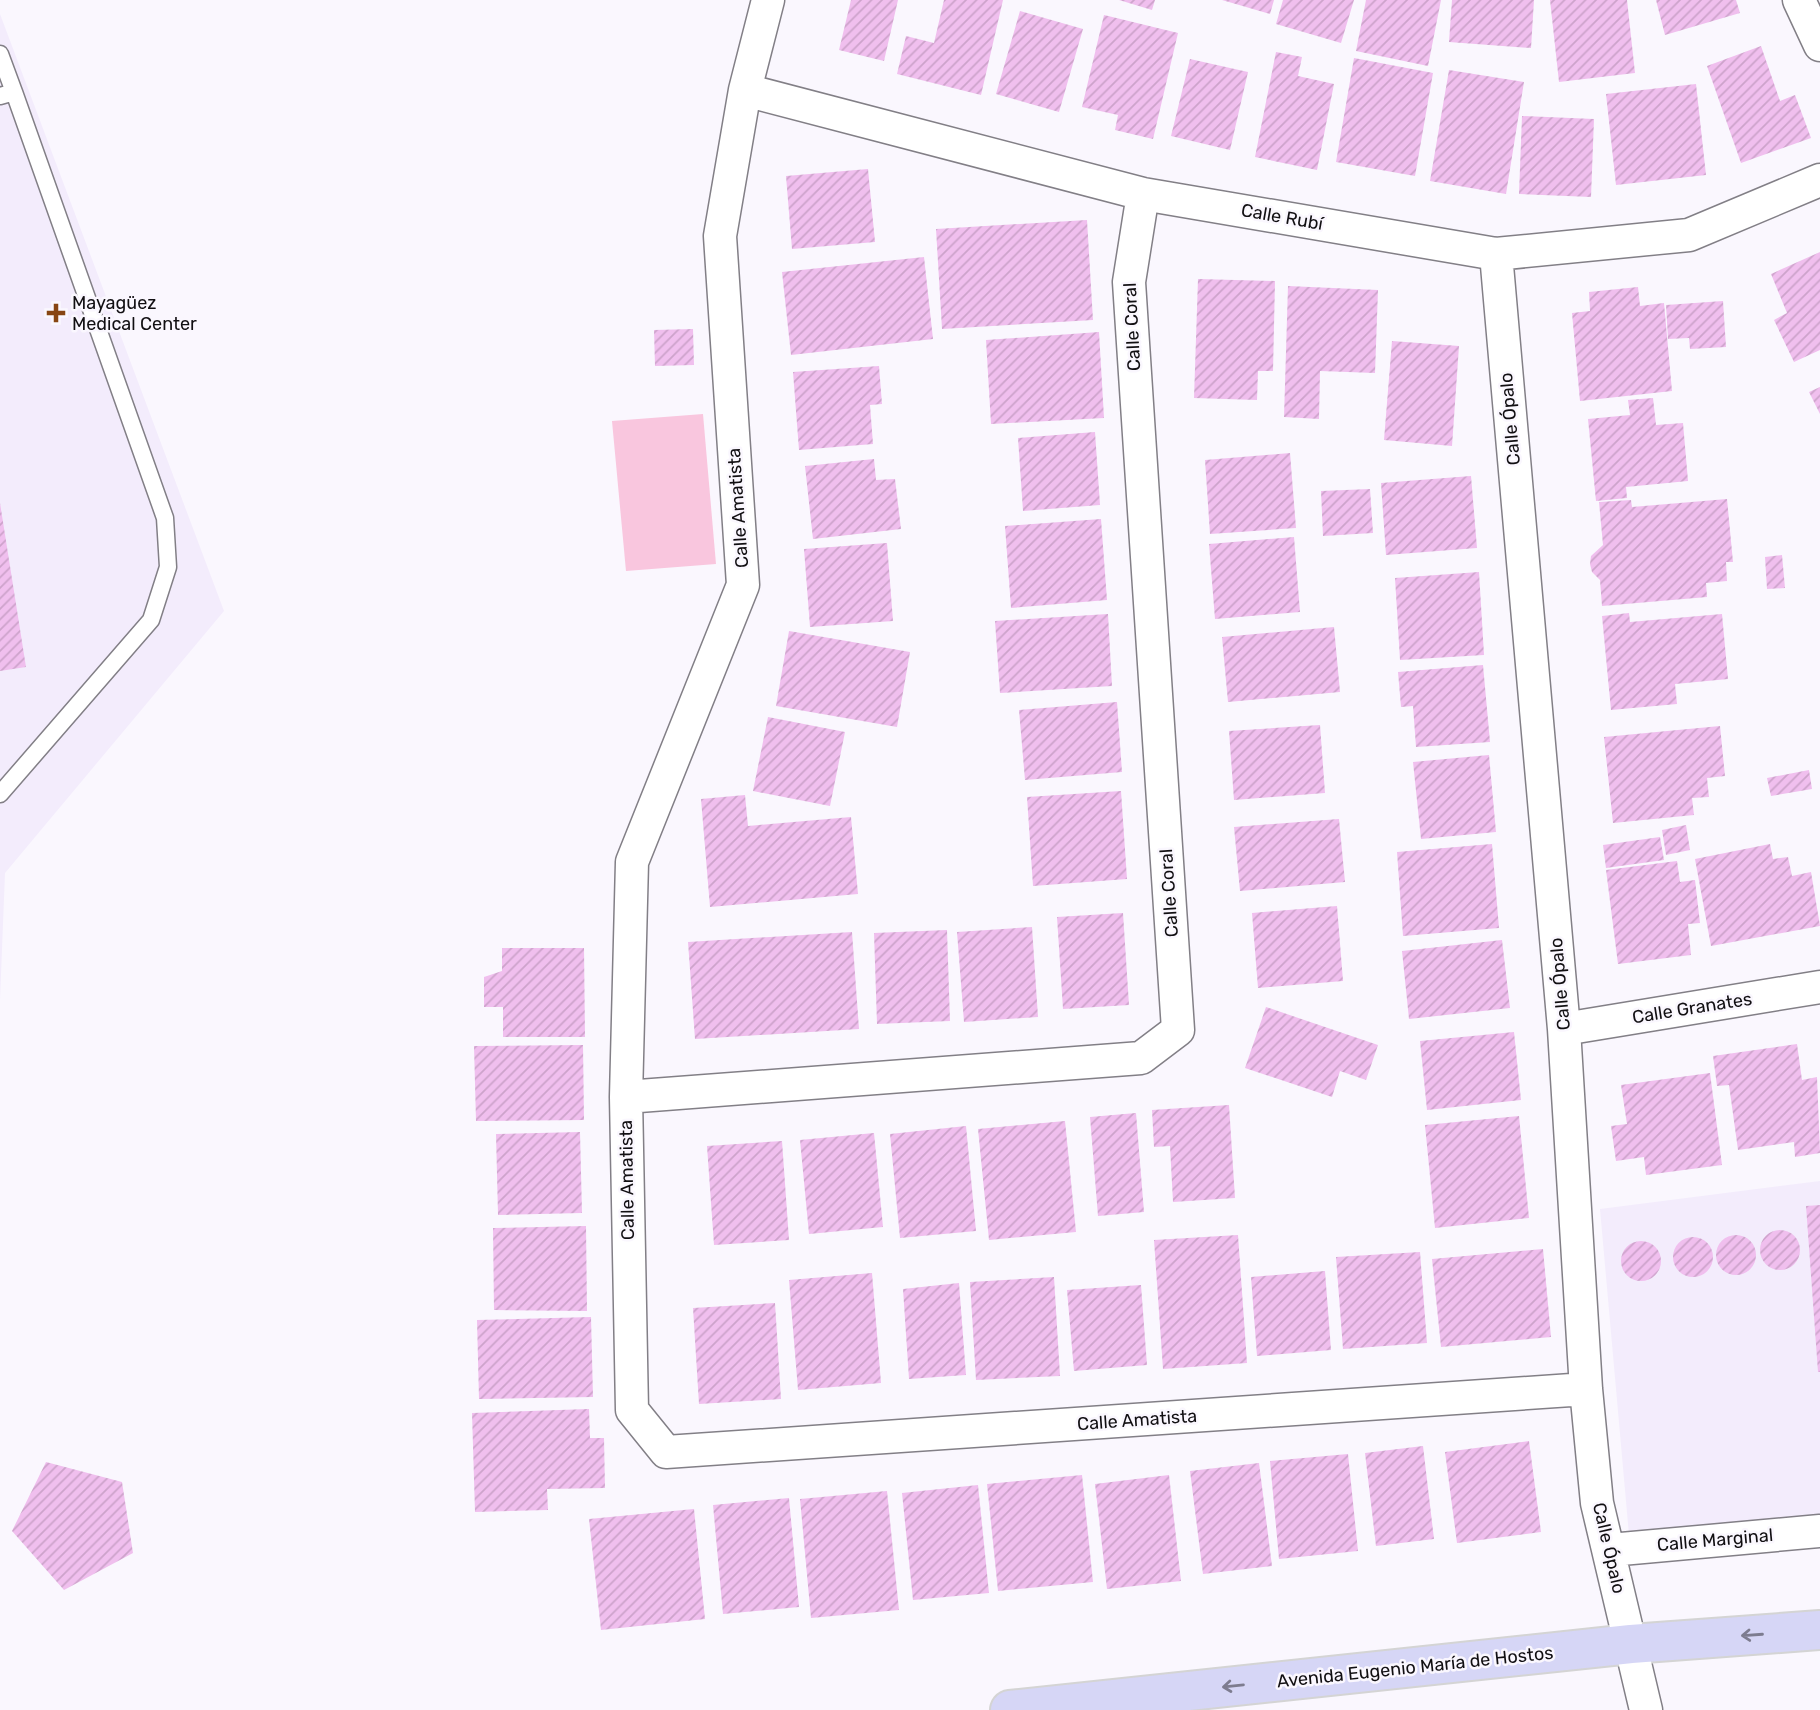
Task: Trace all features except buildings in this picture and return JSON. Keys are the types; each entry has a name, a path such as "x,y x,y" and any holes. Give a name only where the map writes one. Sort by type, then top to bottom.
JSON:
{"highway":[{"name":"Avenida Eugenio María de Hostos","path":"1010,1710 1631,1644 1820,1630"}],"street":[{"name":"Calle Amatista","path":"768,0 745,90 720,236 743,584 632,862 626,1097 632,1410 666,1452 1586,1389"},
{"path":"1799,0 1820,45"},
{"name":"Calle Rubí","path":"745,90 1143,194 1496,254 1689,235 1820,180"},
{"name":"Calle Coral","path":"626,1097 1141,1058 1178,1030 1129,282 1143,194"},
{"name":"Calle Ópalo","path":"1496,254 1564,1028 1586,1389 1597,1503 1646,1710"},
{"name":"Calle Granates","path":"1564,1028 1820,987"},
{"name":"Calle Marginal","path":"1609,1550 1820,1531"}],"lane":[{"path":"0,54 7,94 165,518 168,568 151,620 0,794"}],"shaded area":[{"name":"Mayagüez Medical Center","path":"0,14 224,611 5,873 0,1000"},
{"path":"703,414 716,564 626,571 612,421"},
{"path":"1820,1181 1820,1518 1629,1535 1600,1209"}],"place":[{"name":"Mayagüez Medical Center","path":"56,313"}]}
